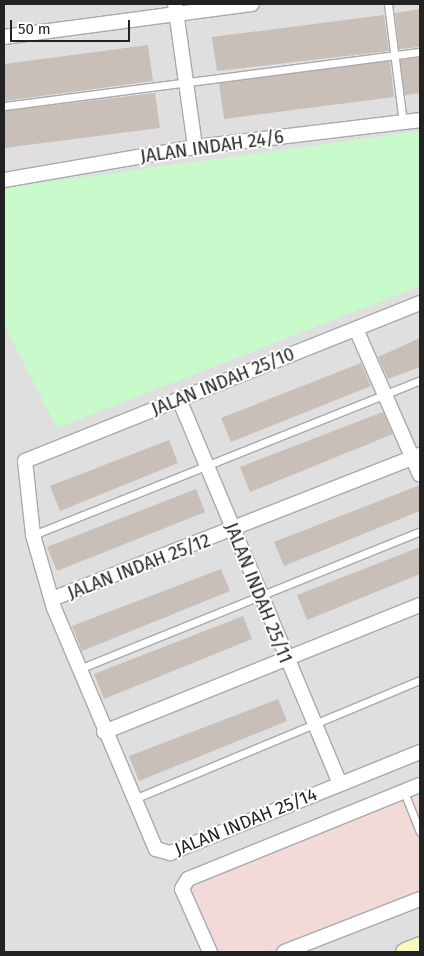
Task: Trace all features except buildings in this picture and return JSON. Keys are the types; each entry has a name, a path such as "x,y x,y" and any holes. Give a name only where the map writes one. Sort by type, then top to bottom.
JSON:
{"main road":[{"path":"405,952 420,946"}],"street":[{"path":"4,37 175,9 252,4"},
{"path":"175,9 195,147"},
{"name":"JALAN INDAH 24/6","path":"4,180 195,147 420,120"},
{"name":"JALAN INDAH 25/10","path":"25,461 420,303"},
{"path":"356,329 385,395 417,457 420,475"},
{"name":"JALAN INDAH 25/11","path":"179,399 259,598 313,726 340,784"},
{"name":"JALAN INDAH 25/12","path":"52,599 232,531 417,457"},
{"name":"JALAN INDAH 25/14","path":"25,461 33,535 52,599 104,732 156,849 170,853 420,752"},
{"path":"104,732 420,605"},
{"path":"210,952 182,884 420,785"},
{"path":"284,952 420,899"}],"lane":[{"path":"388,4 403,122"},
{"path":"4,106 420,52"},
{"path":"33,535 420,380"},
{"path":"79,669 420,532"},
{"path":"133,799 313,726 420,680"},
{"path":"404,792 420,832"}],"shaded area":[{"path":"4,4 420,4 420,952 4,952"},
{"path":"420,791 420,892 267,952 217,952 187,885"}],"green space":[{"path":"420,131 420,286 57,428 4,325 4,188"}]}
